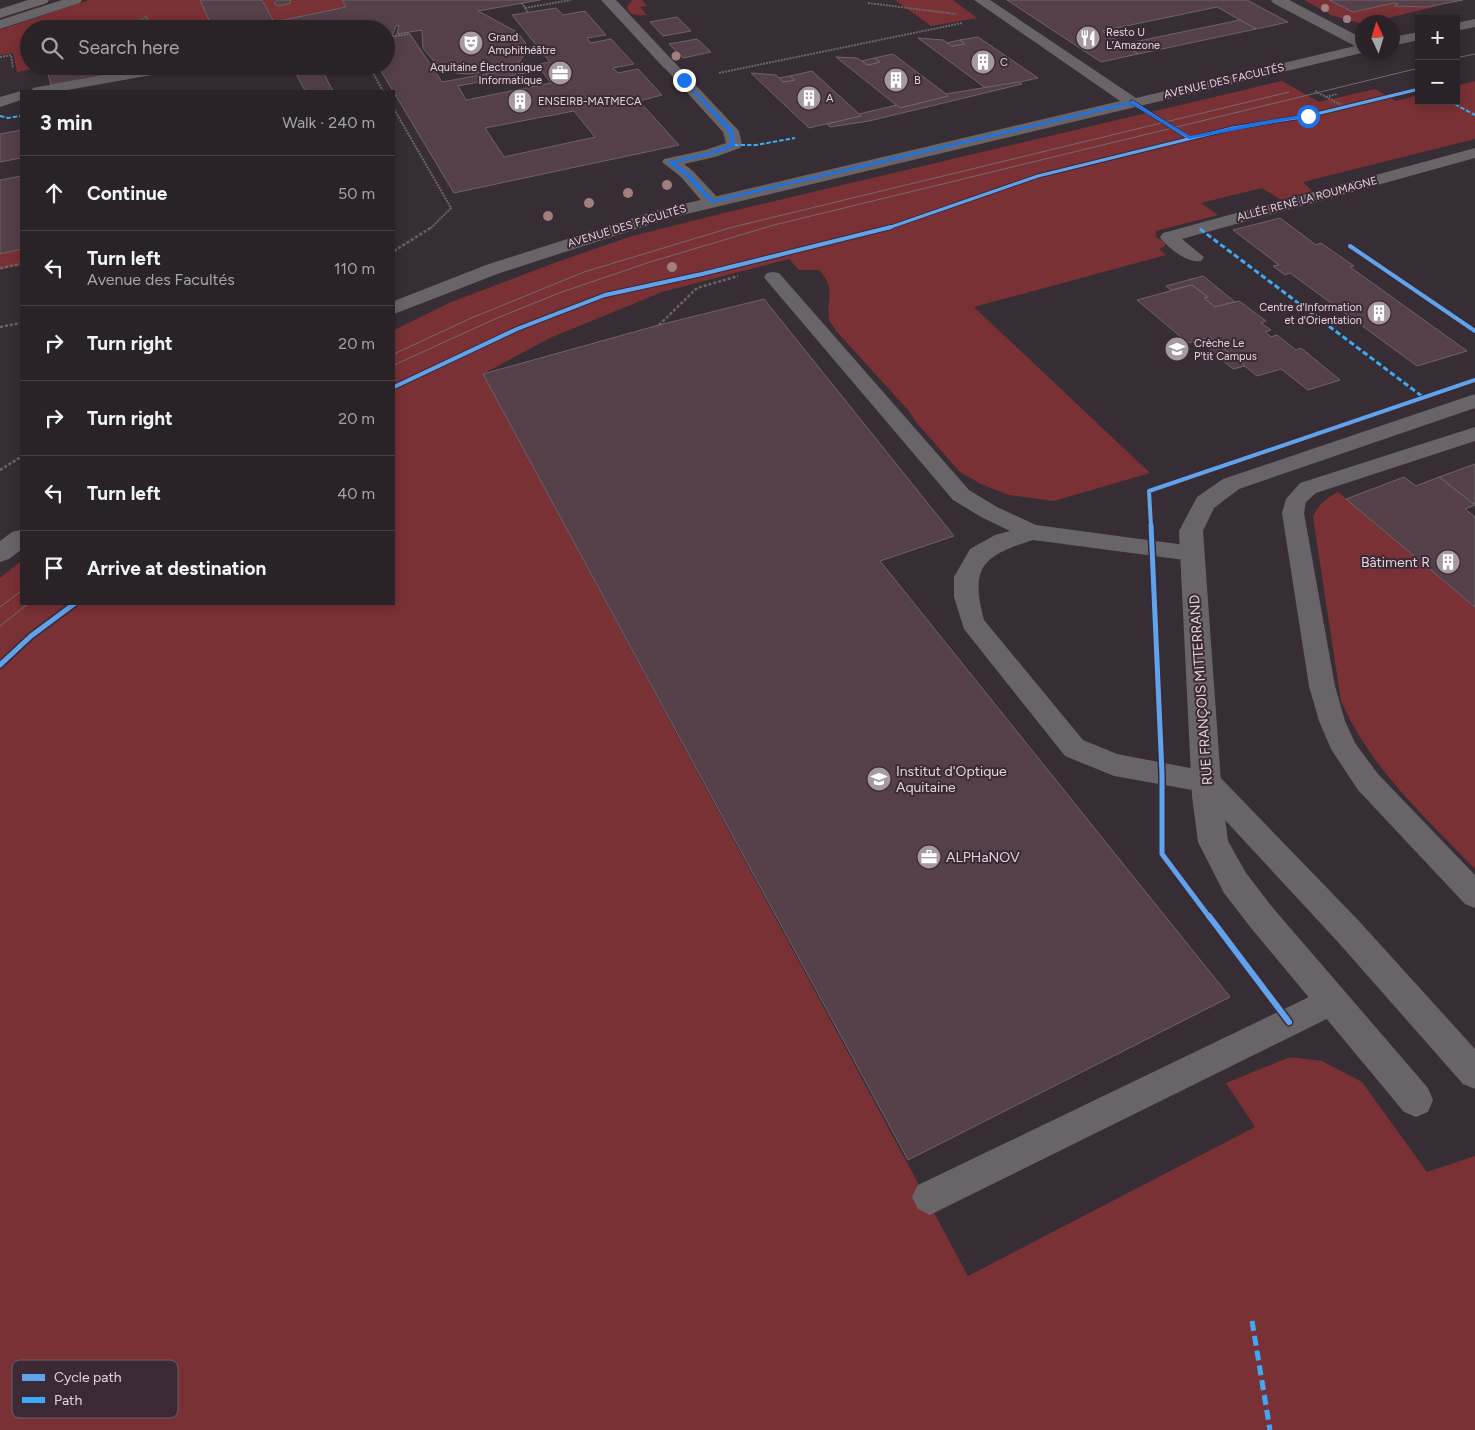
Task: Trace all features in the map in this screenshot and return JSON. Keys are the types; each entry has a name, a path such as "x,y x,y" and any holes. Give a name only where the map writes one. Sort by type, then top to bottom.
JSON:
{"main road":[{"path":"0,6 19,0"},
{"path":"0,14 42,0"}],"street":[{"path":"608,0 669,65"},
{"path":"981,0 1132,102"},
{"path":"1278,0 1355,40"},
{"path":"1460,26 1475,23"},
{"path":"1400,40 1415,37"},
{"name":"AVENUE DES FACULTÉS","path":"395,308 493,269 664,214 1355,51"},
{"name":"RUE FRANÇOIS MITTERRAND","path":"1416,1100 1235,883 1214,842 1206,781 1190,532 1198,513 1209,497 1232,484 1475,401"}],"lane":[{"path":"0,25 75,0"},
{"path":"669,65 731,131 734,145 709,154 670,162 687,174 711,202"},
{"path":"44,90 129,75"},
{"path":"0,102 20,95"},
{"name":"ALLÉE RENÉ LA ROUMAGNE","path":"1195,256 1169,238 1475,153"},
{"path":"773,277 961,496 989,512 1032,532 1192,553"},
{"path":"1475,434 1308,488 1298,496 1293,504 1292,513 1322,686 1332,721 1344,749 1368,782 1475,895"},
{"path":"1032,532 1003,541 978,555 966,576 966,597 973,624 1074,748 1114,765 1206,781 1348,931 1475,1073"},
{"path":"930,1197 1332,1000"}],"path":[{"path":"525,8 571,0"},
{"path":"522,3 528,13"},
{"path":"868,3 1014,22"},
{"path":"684,80 988,18"},
{"path":"395,36 410,33"},
{"path":"374,75 383,90"},
{"path":"1326,97 1337,94"},
{"path":"1336,110 1354,105"},
{"path":"395,111 451,208 429,230 395,250"},
{"path":"0,268 20,264"},
{"path":"659,325 697,288 740,276"},
{"path":"0,328 20,323"},
{"path":"0,470 20,458"}],"shaded area":[{"path":"89,0 200,0 209,20 148,20 146,16 141,20 30,20"},
{"path":"262,0 342,0 346,7 284,20 273,20"},
{"path":"633,0 642,0 647,6 640,7 647,15 631,14 629,12 627,6"},
{"path":"895,0 953,0 977,18 931,26"},
{"path":"1304,0 1329,0 1353,12 1394,3 1398,4 1395,6 1426,7 1443,5 1400,15 1355,15 1355,22 1331,15"},
{"path":"20,23 20,71 17,72 13,53 0,55 0,30"},
{"path":"1282,81 1319,102 1375,89 1396,101 1415,96 1415,105 1460,105 1460,85 1475,81 1475,139 1303,182 1312,191 1281,200 1262,188 1201,203 1218,215 1156,231 1156,237 1165,242 1165,246 1159,249 1166,255 974,307 1150,473 1054,501 1009,495 981,484 960,472 830,322 828,283 819,270 799,270 789,259 662,292 550,338 483,374 968,1276 1255,1127 1226,1083 1290,1057 1322,1061 1362,1082 1427,1172 1475,1156 1475,1430 0,1430 0,578 20,562 20,605 395,605 395,330 451,302 632,236"},
{"path":"20,249 20,265 0,270 0,254"},
{"path":"1338,492 1475,607 1475,869 1400,791 1383,770 1354,726 1341,701 1313,517 1323,502"}],"building":[{"name":"ENSEIRB-MATMECA","path":"200,0 262,0 273,20 209,20"},
{"path":"277,0 291,1 279,6 274,3"},
{"name":"ENSEIRB-MATMECA","path":"342,0 540,0 478,11 517,32 525,42 527,50 518,64 494,71 468,74 457,73 437,65 423,48 422,30 397,34 399,25 395,29 395,20 284,20 346,7"},
{"name":"Resto U L’Amazone","path":"1007,0 1247,0 1288,22 1256,29 1217,7 1102,31 1138,54 1101,62"},
{"path":"1329,0 1463,0 1426,7 1394,6 1398,4 1394,3 1353,12"},
{"name":"ENSEIRB-MATMECA","path":"556,8 563,15 585,11 606,35 587,38 590,43 611,39 634,64 613,68 618,73 638,69 662,95 639,101 679,145 454,193 395,94 395,90 392,90 383,75 395,75 395,36 410,34 442,82 550,62 512,15","holes":["541,70 551,83 466,100 458,86","574,111 595,137 504,157 485,128"]},
{"path":"677,17 691,31 663,36 650,22"},
{"path":"1240,20 1256,29 1138,54 1124,44"},
{"name":"C","path":"978,37 1038,78 987,89 918,38 943,40 952,46 965,44 960,40"},
{"path":"697,39 711,52 683,58 669,44"},
{"path":"960,40 965,44 952,46 947,43"},
{"name":"B","path":"893,54 948,96 900,108 836,57 857,58 868,65 880,62 874,58"},
{"path":"874,58 880,62 868,65 862,61"},
{"name":"A","path":"812,71 861,116 809,128 751,73 776,75 783,82 795,80 790,76"},
{"path":"48,75 106,75 51,85"},
{"path":"297,75 325,75 332,90 304,90"},
{"path":"790,76 795,80 783,82 779,78"},
{"path":"1018,82 1022,84 869,121 830,127 827,124 897,105 900,108 948,96 946,94"},
{"path":"20,130 20,158 0,162 0,134"},
{"path":"20,176 20,249 0,254 0,180"},
{"name":"Centre d'Information et d'Orientation","path":"1280,218 1316,245 1321,243 1354,266 1350,267 1467,351 1417,366 1290,273 1285,275 1273,266 1279,265 1233,230"},
{"path":"1203,276 1235,302 1215,307 1204,298 1208,297 1192,285 1171,290 1166,286"},
{"path":"1192,285 1208,297 1204,298 1215,307 1239,301 1266,321 1261,323 1271,330 1265,332 1271,337 1277,335 1296,350 1301,348 1340,380 1308,390 1281,369 1257,376 1210,337 1188,343 1137,300"},
{"name":"Institut d'Optique Aquitaine","path":"764,299 954,536 880,561 1230,997 908,1160 483,374 659,325"},
{"path":"1210,337 1245,366 1233,369 1199,340"},
{"path":"1475,464 1475,505 1439,477"},
{"name":"Bâtiment R","path":"1404,477 1416,486 1439,477 1475,505 1465,509 1475,517 1475,607 1346,499"}],"tram line":[{"path":"1460,57 1475,54"},
{"path":"395,365 495,319 559,293 650,262 774,225 1415,69"},
{"path":"395,354 469,319 584,272 733,227 1289,92"},
{"path":"0,607 20,592"},
{"path":"0,626 27,605"}],"marked path":[{"path":"1456,105 1475,115"},
{"path":"0,116 8,118 20,116"},
{"path":"734,145 756,145 795,138"},
{"path":"1200,229 1423,397"},
{"path":"1252,1321 1270,1430"}],"cycle path":[{"path":"395,387 517,329 605,295 702,274 885,229 1038,176 1092,162 1233,128 1308,116 1415,90"},
{"path":"1132,102 1189,138"},
{"path":"1350,246 1475,331"},
{"path":"1289,1022 1162,854 1162,774 1149,491 1475,380"},
{"path":"0,665 31,636 73,605"}],"place":[{"name":"Resto U L’Amazone","path":"1088,38"},
{"name":"Grand Amphithéâtre","path":"471,43"},
{"name":"C","path":"983,62"},
{"name":"Aquitaine Électronique Informatique","path":"560,73"},
{"name":"B","path":"896,80"},
{"name":"A","path":"809,98"},
{"name":"ENSEIRB-MATMECA","path":"520,101"},
{"name":"Centre d'Information et d'Orientation","path":"1379,313"},
{"name":"Crèche Le P'tit Campus","path":"1177,349"},
{"name":"Bâtiment R","path":"1448,562"},
{"name":"Institut d'Optique Aquitaine","path":"879,779"},
{"name":"ALPHaNOV","path":"929,857"}],"route":[{"path":"684,80 731,131 734,145 709,154 670,162 687,174 711,202 1132,102 1189,138 1258,123 1308,116"}]}
